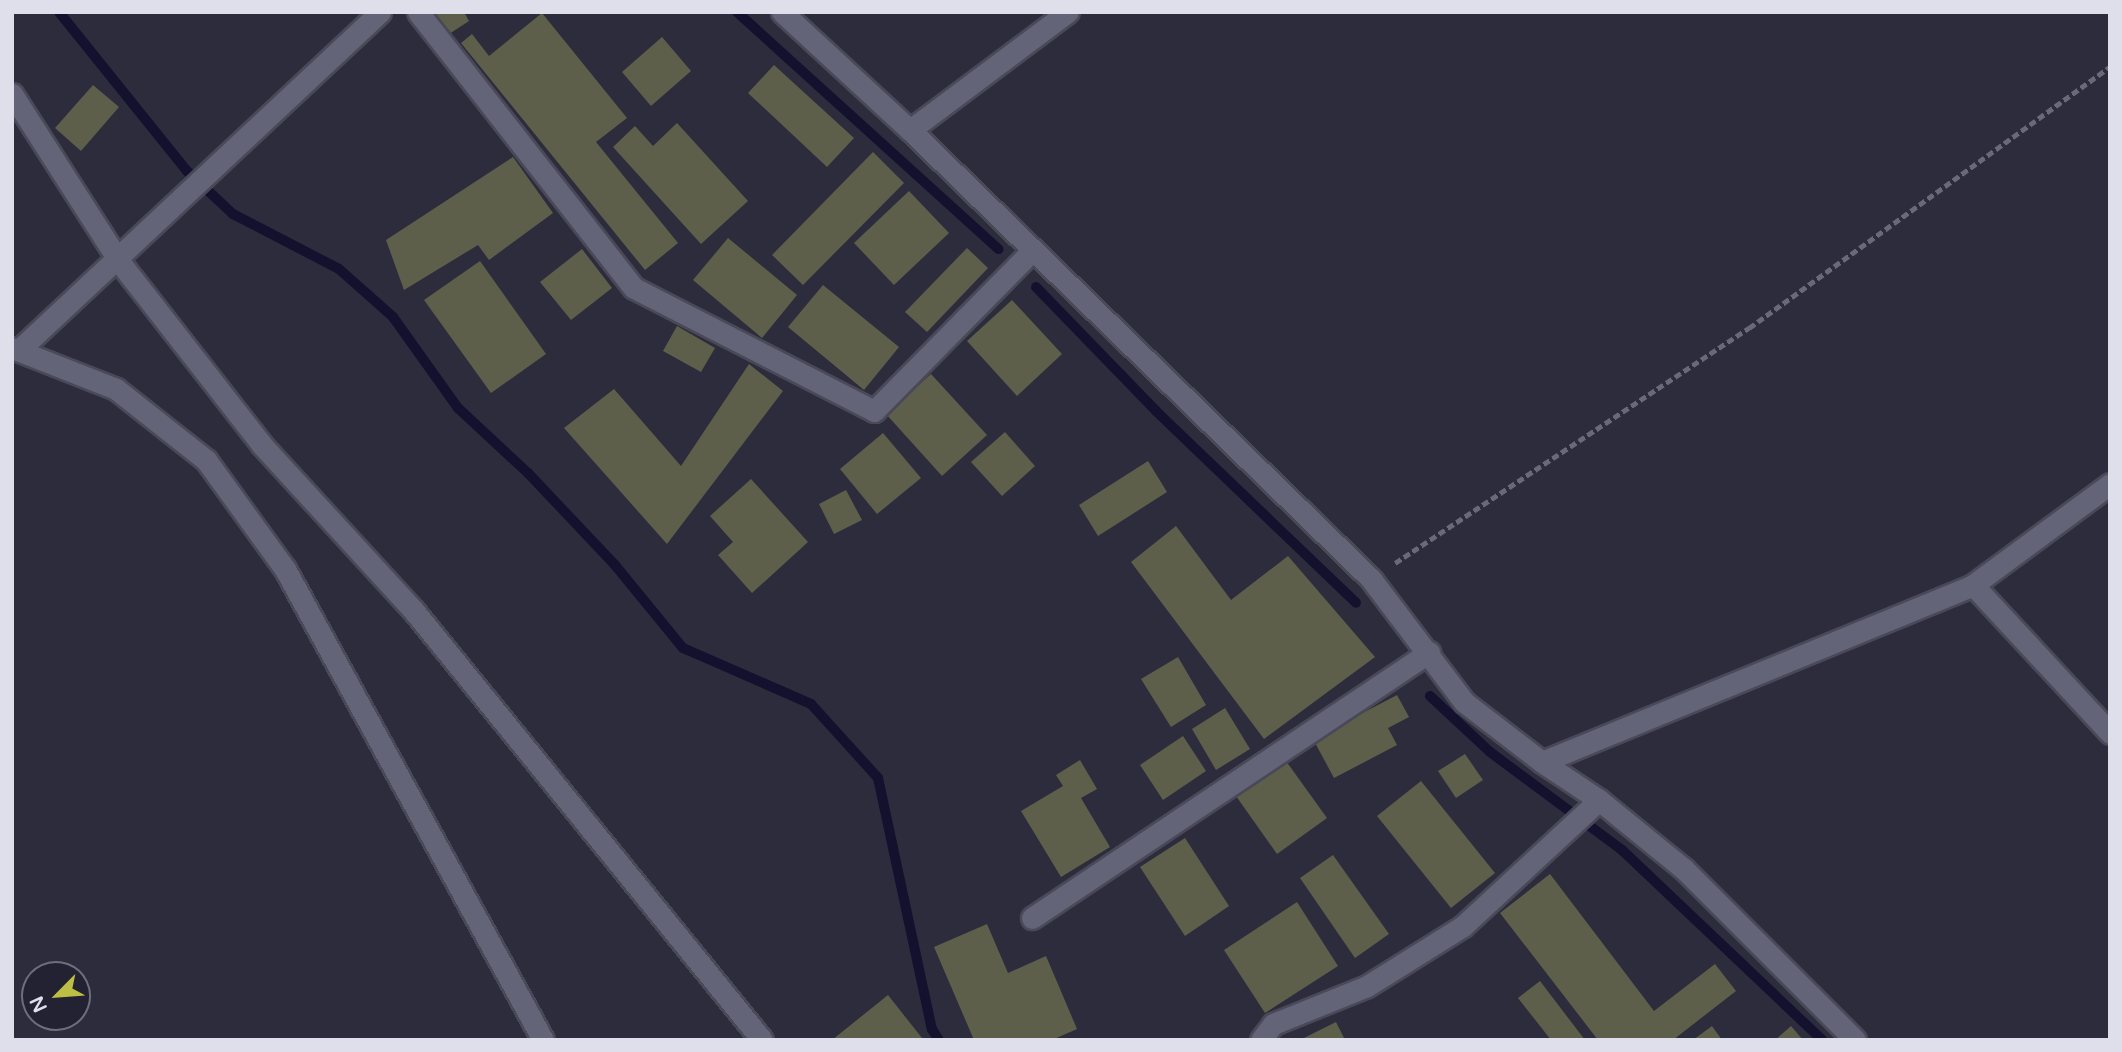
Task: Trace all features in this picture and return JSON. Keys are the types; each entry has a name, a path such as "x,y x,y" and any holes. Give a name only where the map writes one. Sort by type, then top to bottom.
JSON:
{"street":[{"path":"380,12 118,260 16,349 116,389 205,460 285,569 543,1040"},
{"path":"418,12 634,288 874,411 1033,250"},
{"path":"782,12 910,130 1371,579 1429,652 1464,702 1542,762 1599,800 1684,869 1855,1040"},
{"path":"910,130 1068,12"},
{"path":"12,94 118,260 261,444 414,611 762,1040"},
{"path":"1542,762 1973,585 2110,484"},
{"path":"1973,585 2110,733"},
{"path":"1032,918 1429,652"},
{"path":"1261,1040 1273,1024 1367,986 1463,926 1599,800"}],"path":[{"path":"1371,579 1749,328 2110,66"}],"building":[{"path":"431,12 464,12 469,21 446,36"},
{"path":"542,13 627,118 596,142 678,243 645,270 461,43 472,34 489,56"},
{"path":"662,37 691,71 651,106 622,72"},
{"path":"774,65 854,138 827,167 748,93"},
{"path":"93,85 119,107 81,151 55,128"},
{"path":"677,123 748,201 701,244 613,147 635,126 653,146"},
{"path":"873,152 904,183 803,285 772,255"},
{"path":"513,157 553,213 489,260 478,245 404,290 386,240"},
{"path":"909,191 949,233 894,285 854,243"},
{"path":"728,238 797,295 762,338 693,280"},
{"path":"967,248 988,268 927,332 905,312"},
{"path":"582,249 612,288 571,320 540,282"},
{"path":"480,261 546,354 491,393 424,300"},
{"path":"823,285 899,347 864,390 788,327"},
{"path":"1012,300 1062,354 1017,396 967,341"},
{"path":"677,326 715,348 701,372 663,351"},
{"path":"749,364 783,391 667,544 564,428 614,389 681,466"},
{"path":"931,374 987,435 942,476 886,414"},
{"path":"1005,432 1035,466 1002,496 971,462"},
{"path":"883,433 921,478 877,514 840,469"},
{"path":"1148,461 1167,492 1098,536 1079,505"},
{"path":"751,479 808,542 752,593 718,555 733,542 710,516"},
{"path":"846,490 862,520 834,534 819,504"},
{"path":"1176,526 1231,600 1288,556 1375,657 1264,739 1131,562"},
{"path":"1178,657 1206,705 1171,727 1141,679"},
{"path":"1397,695 1409,717 1388,728 1397,745 1334,778 1313,739"},
{"path":"1225,708 1250,749 1216,770 1192,729"},
{"path":"1183,736 1206,771 1163,800 1140,765"},
{"path":"1465,754 1483,780 1456,798 1438,771"},
{"path":"1080,760 1097,789 1081,798 1110,847 1061,877 1021,811 1063,786 1056,775"},
{"path":"1286,761 1327,818 1277,854 1236,796"},
{"path":"1421,781 1495,873 1451,908 1377,816"},
{"path":"1185,838 1229,906 1185,936 1140,867"},
{"path":"1333,855 1389,934 1355,958 1300,878"},
{"path":"1550,874 1654,1011 1715,964 1736,991 1673,1040 1598,1040 1500,913"},
{"path":"1297,902 1338,966 1265,1013 1224,950"},
{"path":"987,924 1008,973 1046,956 1077,1029 1052,1040 974,1040 934,947"},
{"path":"1540,981 1585,1040 1551,1040 1518,998"},
{"path":"888,995 922,1038 832,1040"},
{"path":"1336,1022 1345,1040 1300,1040"},
{"path":"1712,1026 1722,1040 1693,1040"},
{"path":"1791,1026 1803,1040 1775,1040"}],"waterway":[{"path":"59,12 187,171 233,214 339,269 393,317 458,408 528,473 615,565 683,648 811,704 878,778 932,1029 939,1040"},
{"path":"737,12 998,249"},
{"path":"1036,287 1156,411 1356,603"},
{"path":"1430,696 1490,752 1622,850 1822,1040"}]}
